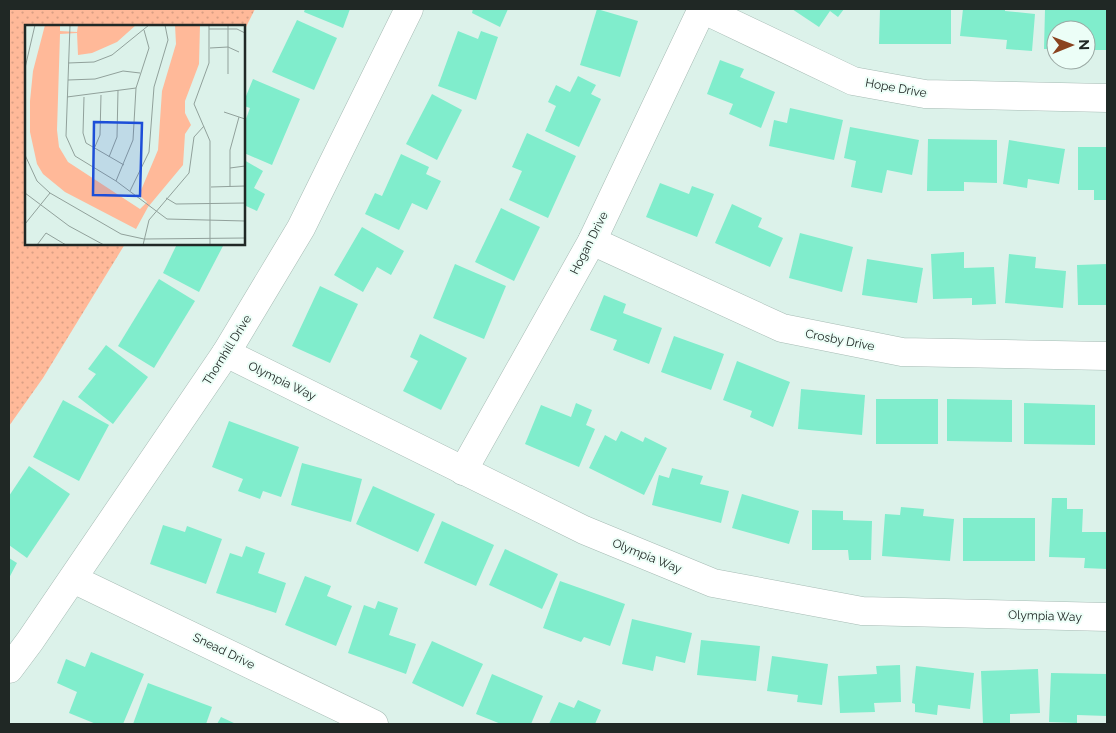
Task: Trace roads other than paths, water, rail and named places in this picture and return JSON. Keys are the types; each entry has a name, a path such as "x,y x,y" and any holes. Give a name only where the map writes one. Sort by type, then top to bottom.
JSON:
{"street":[{"name":"Thornhill Drive","path":"9,669 73,579 226,353 301,228 409,9"},
{"name":"Hope Drive","path":"702,9 853,81 925,94 1107,98"},
{"name":"Hogan Drive","path":"463,471 592,241 702,9"},
{"name":"Crosby Drive","path":"592,241 782,328 902,352 1107,356"},
{"name":"Olympia Way","path":"226,353 584,530 713,582 862,611 1107,617"},
{"name":"Snead Drive","path":"73,579 374,724"}]}
